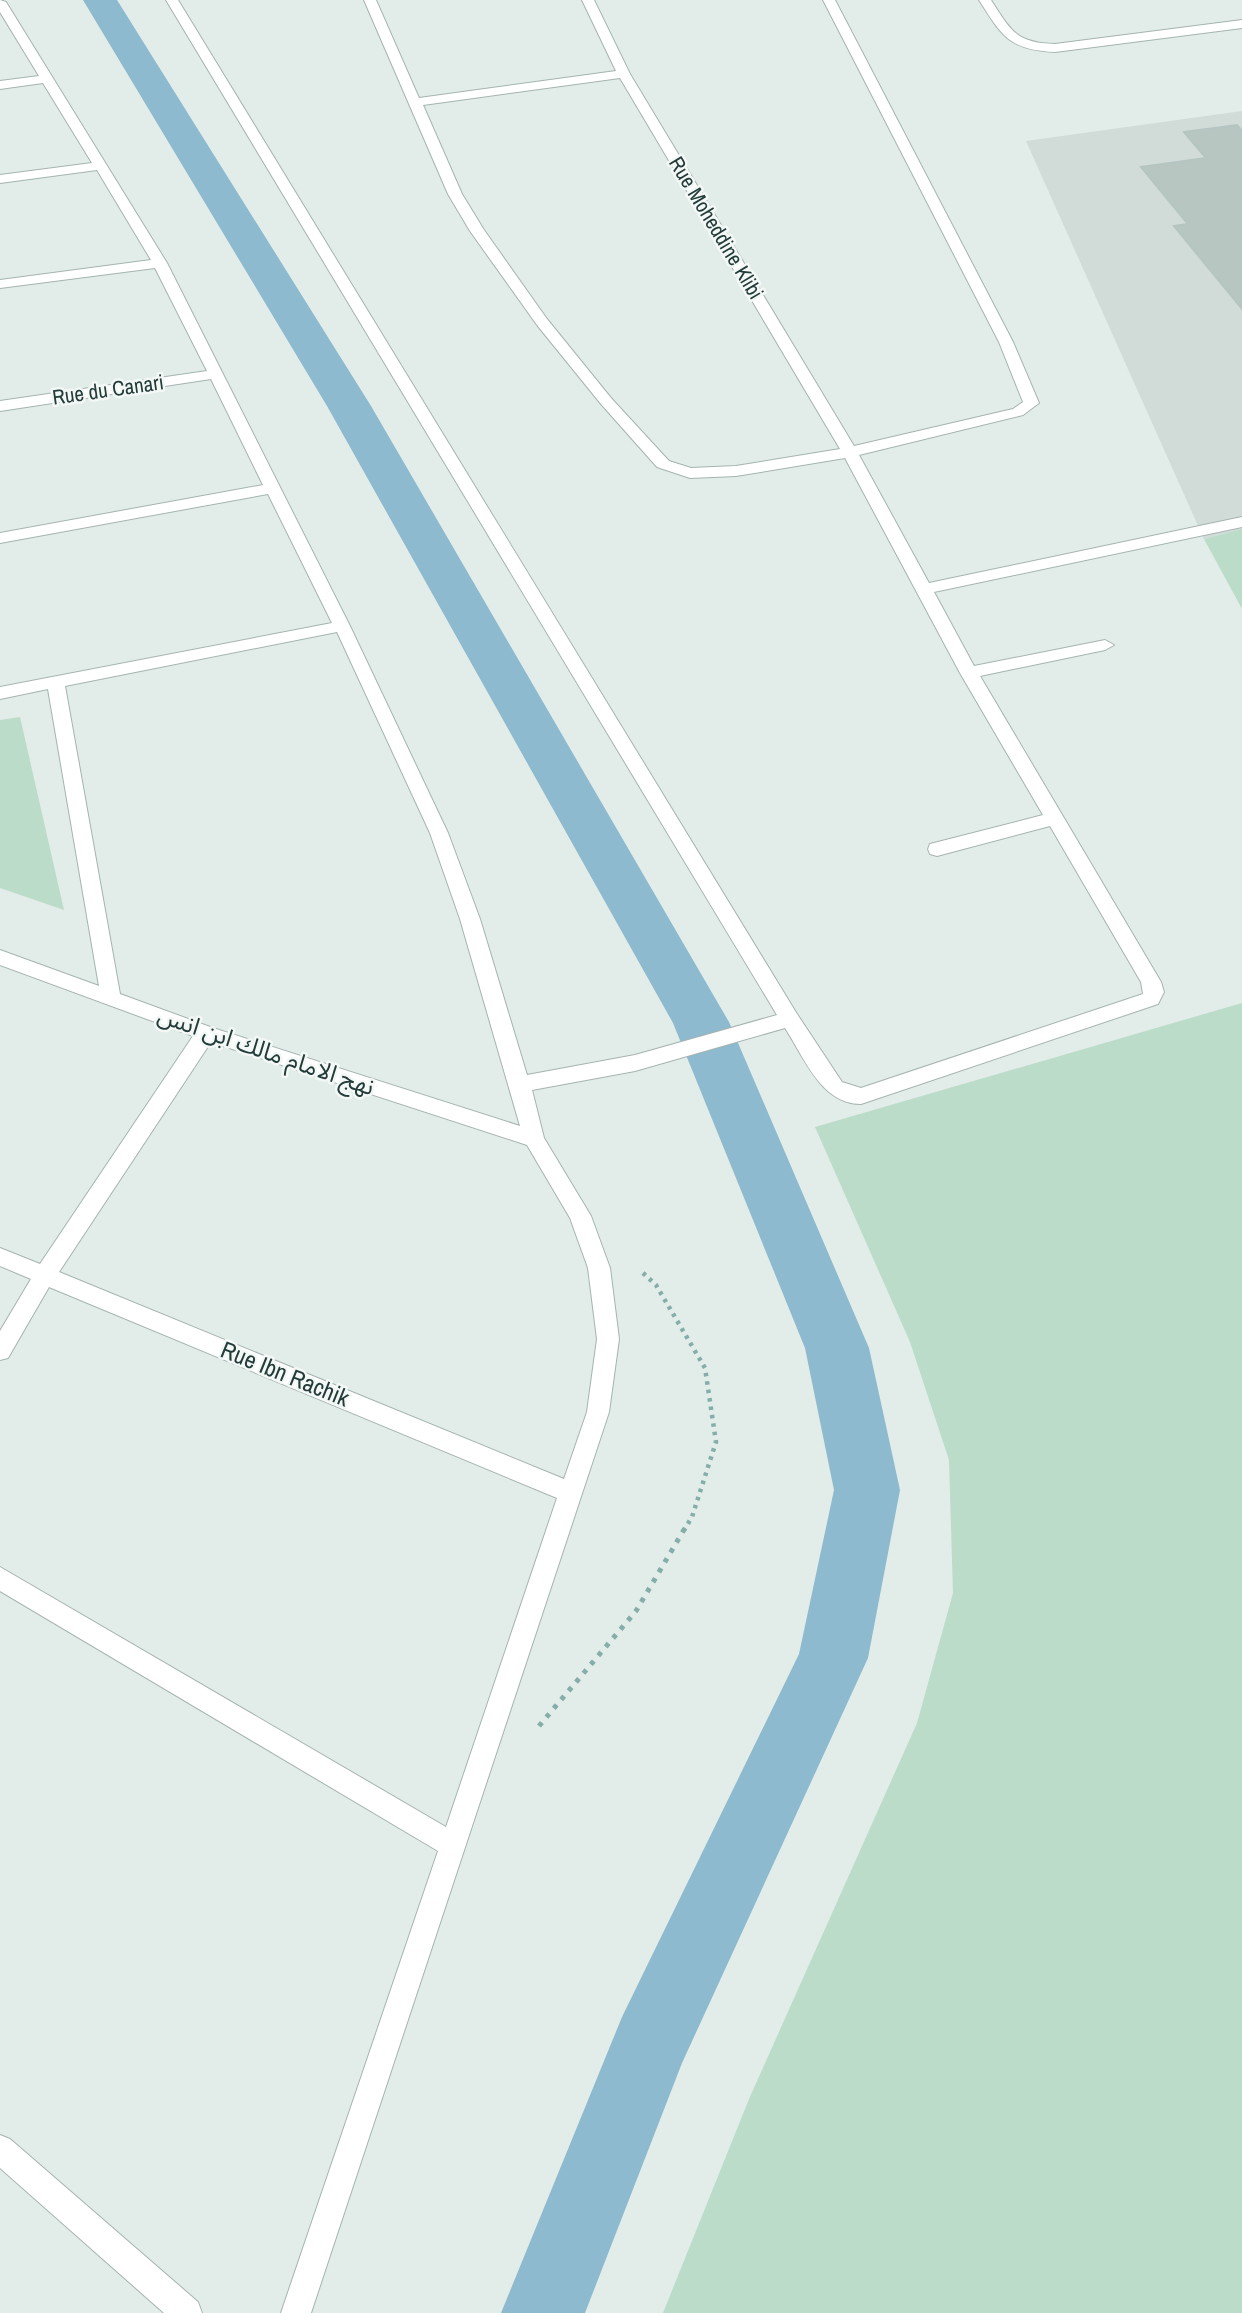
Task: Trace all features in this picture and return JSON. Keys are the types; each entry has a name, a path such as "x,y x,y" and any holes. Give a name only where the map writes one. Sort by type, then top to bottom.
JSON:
{"street":[{"path":"172,0 790,1019 635,1063 520,1084"},
{"path":"370,0 455,194 477,230 542,322 606,401 663,464 690,473 736,471 850,452 1018,412 1031,404 1006,342 829,0"},
{"name":"Rue Moheddine Klibi","path":"588,0 624,74 850,452 969,673 1151,982 1154,992 1151,999 861,1097 851,1096 835,1088 790,1019"},
{"path":"985,0 1012,41 1034,48 1055,48 1242,24"},
{"path":"0,2 159,263 342,626 439,833 470,919 534,1139 580,1216 599,1268 608,1339 598,1412 296,2313"},
{"path":"416,102 624,74"},
{"path":"0,85 47,79"},
{"path":"0,179 100,166"},
{"path":"0,284 159,263"},
{"name":"Rue du Canari","path":"0,406 217,374"},
{"path":"0,538 274,488"},
{"path":"923,589 1242,522"},
{"path":"0,693 342,626"},
{"path":"969,673 1105,645"},
{"path":"56,684 111,997"},
{"path":"937,849 1055,818"},
{"name":"نهج الامام مالك ابن انس","path":"0,957 206,1033 534,1139"},
{"path":"0,1351 45,1275 206,1033"},
{"name":"Rue Ibn Rachik","path":"0,1257 570,1492"},
{"path":"0,1578 453,1846"},
{"path":"0,2149 187,2313"}],"path":[{"path":"533,1733 636,1611 692,1517 716,1442 705,1368 656,1285 637,1268"}],"shaded area":[{"path":"1242,111 1242,529 1204,539 1026,141"}],"green space":[{"path":"1242,529 1242,609 1204,539"},
{"path":"20,717 64,910 0,888 0,720"},
{"path":"1242,1003 1242,2313 663,2313 749,2099 917,1723 953,1593 949,1460 910,1342 815,1127"}],"building":[{"path":"1237,125 1242,131 1242,309 1174,226 1188,224 1141,167 1206,158 1184,132"}],"waterway":[{"path":"100,0 349,406 701,1022 837,1348 867,1490 833,1658 650,2045 543,2313"}]}
